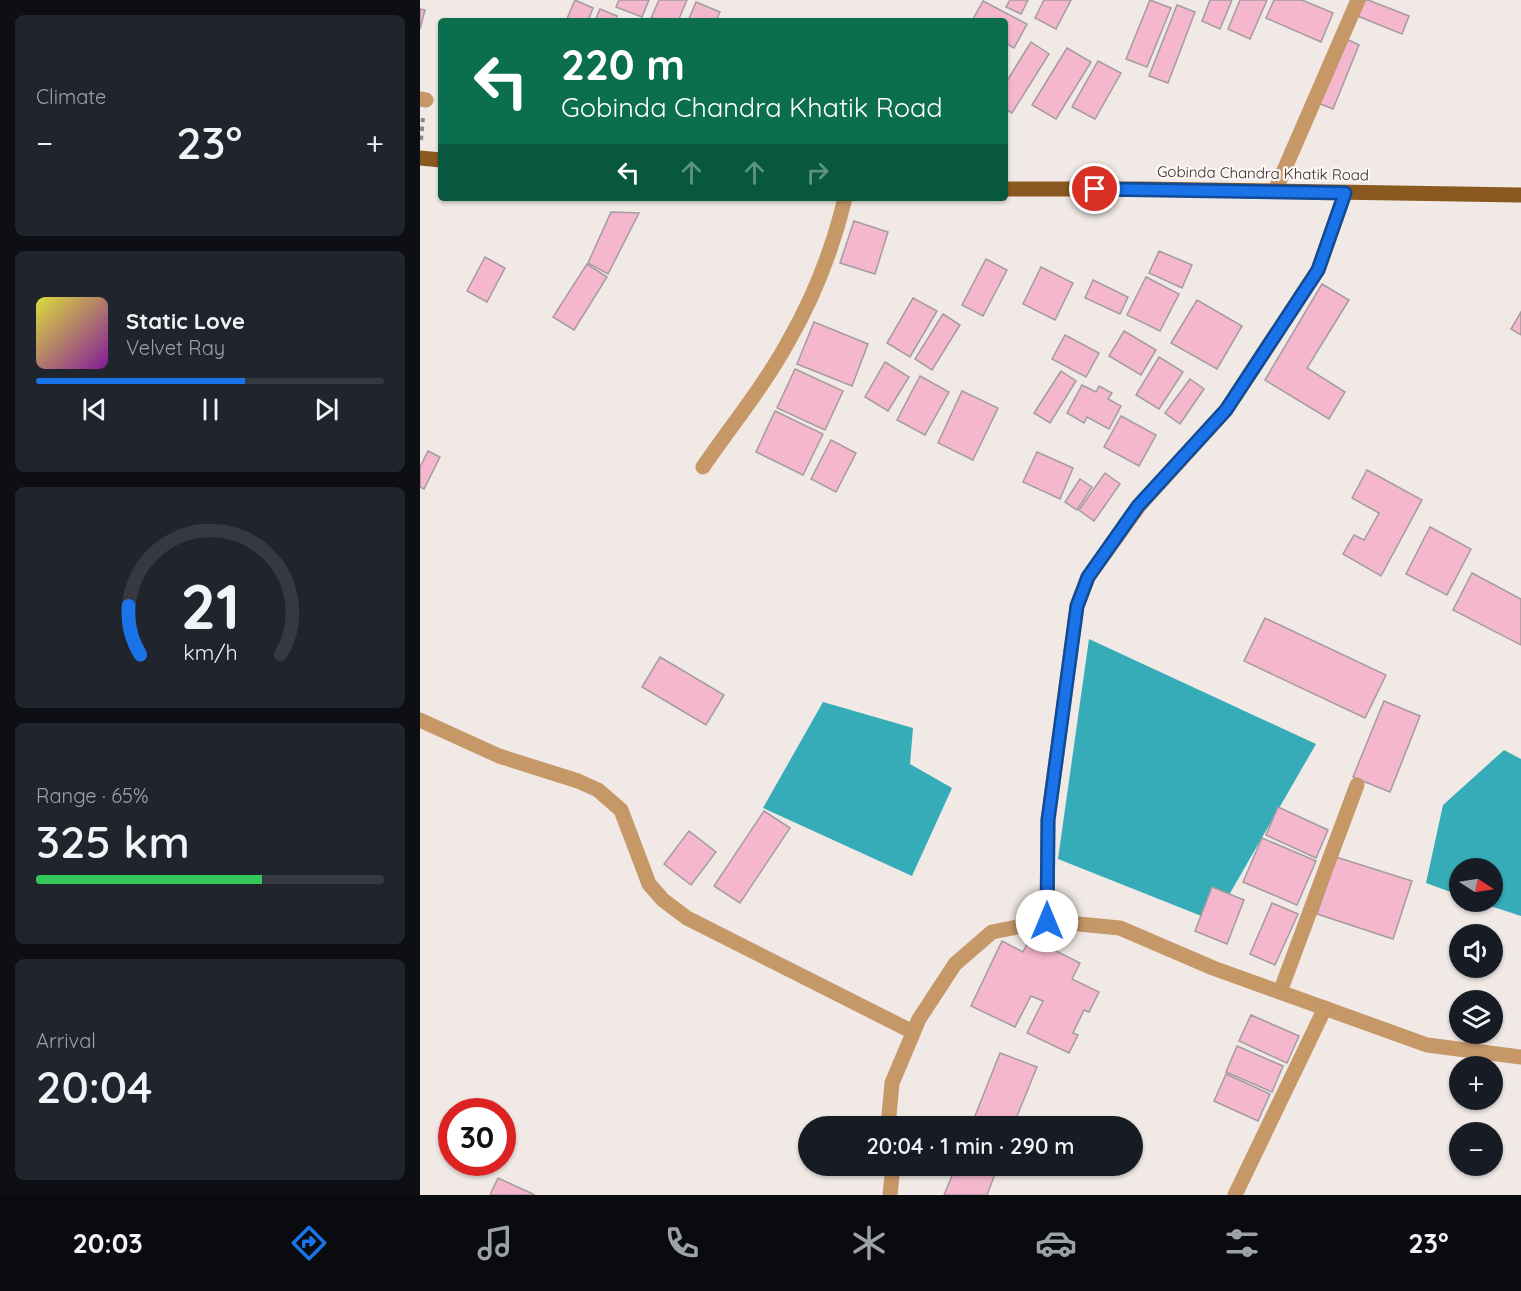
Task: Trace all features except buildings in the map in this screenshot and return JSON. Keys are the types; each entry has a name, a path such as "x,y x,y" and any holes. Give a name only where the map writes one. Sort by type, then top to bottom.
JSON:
{"main road":[{"path":"420,158 438,160"},
{"name":"Gobinda Chandra Khatik Road","path":"1008,189 1521,195"}],"street":[{"path":"1275,191 1358,0"},
{"path":"1047,921 1048,820 1077,606 1088,577 1138,506 1226,410 1318,270 1345,193"},
{"path":"703,467 788,343 837,234 844,201"},
{"path":"420,720 499,756 578,781 598,790 621,810 649,884 663,900 687,918 913,1032"},
{"path":"1280,992 1357,785"},
{"path":"889,1116 892,1083 913,1032 955,964 992,933 1047,921 1120,928 1214,968 1427,1045 1521,1058"},
{"path":"1235,1195 1325,1008"},
{"path":"890,1195 892,1176"}],"water":[{"path":"1089,639 1316,744 1214,921 1058,859"},
{"path":"823,702 913,728 910,764 952,788 912,876 763,808"},
{"path":"1504,750 1521,759 1521,916 1503,910 1503,858 1449,858 1449,891 1426,883 1443,805"}],"route":[{"path":"1047,921 1048,820 1077,606 1088,577 1138,506 1226,410 1318,270 1345,193 1095,189"}]}
